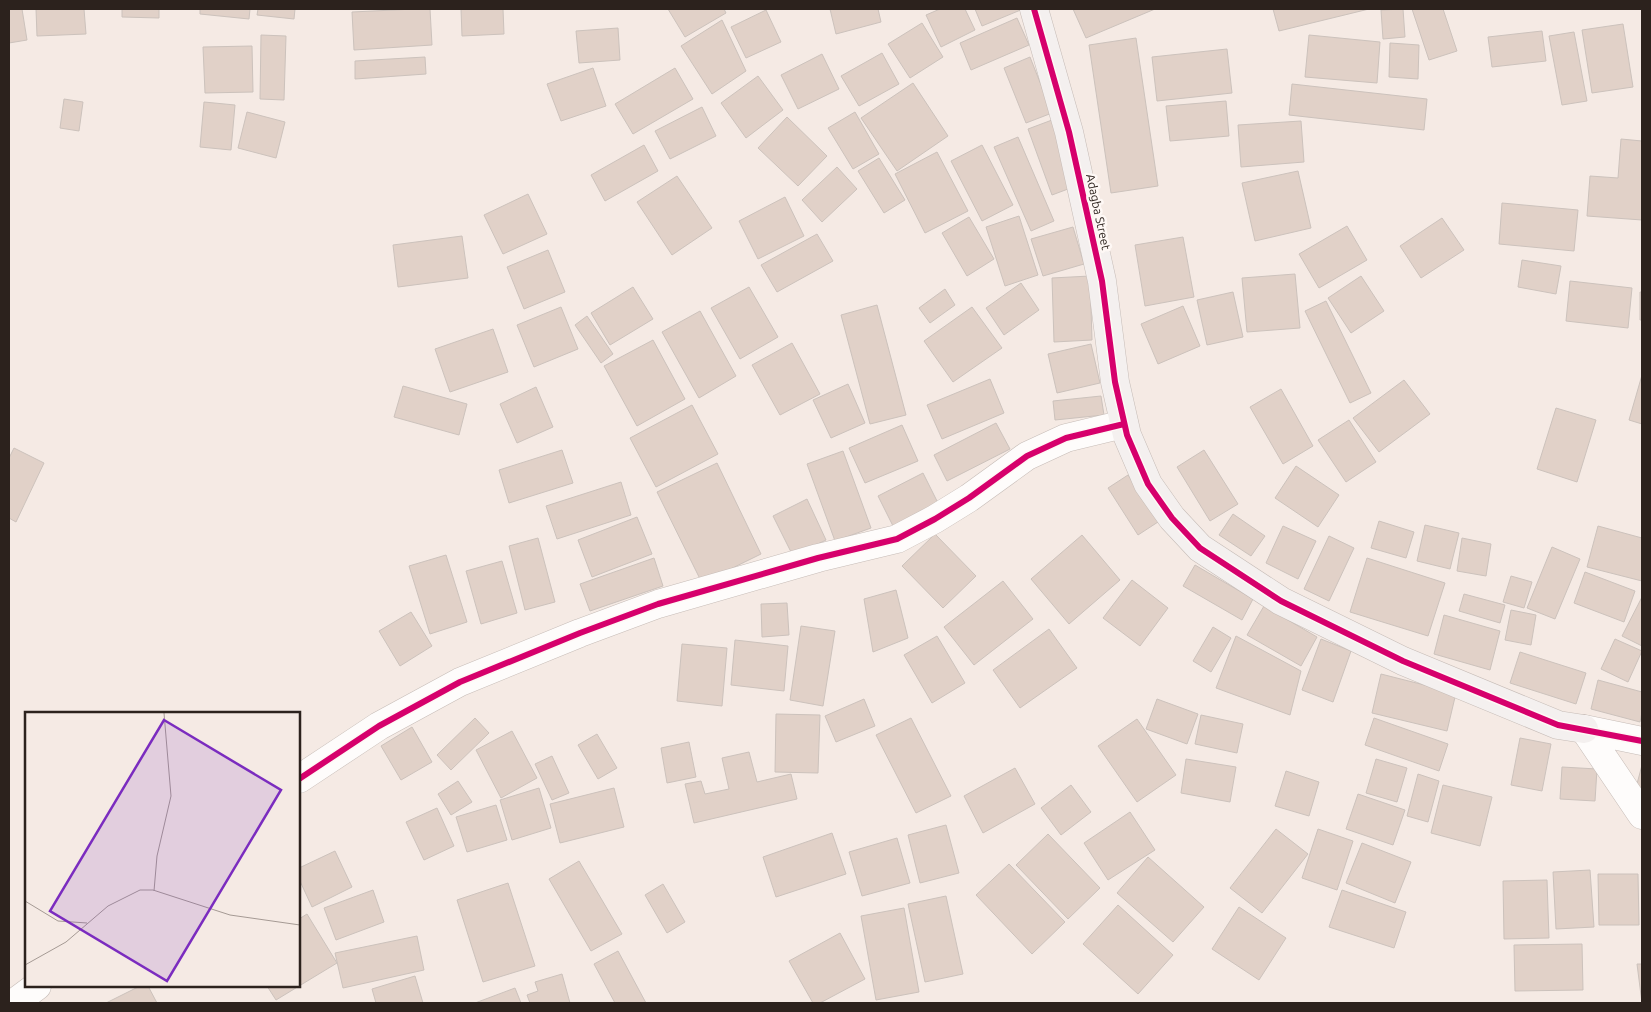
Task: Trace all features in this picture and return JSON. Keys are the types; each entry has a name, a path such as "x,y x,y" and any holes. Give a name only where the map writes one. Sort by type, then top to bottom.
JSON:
{"street":[{"name":"Adagba Street","path":"1034,9 1069,132 1102,281 1115,382 1124,424 1148,484 1172,518 1200,548 1281,600 1403,661 1558,725 1584,730"},
{"path":"300,778 379,726 460,682 580,633 658,604 818,558 897,539 962,502 1027,456 1066,438 1124,424"},
{"path":"1584,730 1642,740"},
{"path":"1584,730 1642,815"},
{"path":"14,1003 36,987"}],"building":[{"path":"9,9 22,9 27,40 9,43"},
{"path":"36,9 84,9 86,34 37,36"},
{"path":"122,9 159,9 159,18 122,17"},
{"path":"200,9 250,9 249,19 200,14"},
{"path":"258,9 295,9 294,19 257,15"},
{"path":"430,9 432,45 354,50 352,12"},
{"path":"461,9 503,9 504,34 462,36"},
{"path":"668,9 724,9 726,13 685,37"},
{"path":"830,9 878,9 881,22 836,34"},
{"path":"940,9 965,9 975,30 941,47 926,15"},
{"path":"975,9 1023,9 982,26"},
{"path":"1073,9 1155,9 1086,38"},
{"path":"1273,9 1369,9 1279,31"},
{"path":"1403,9 1405,37 1383,39 1381,10"},
{"path":"1412,9 1443,9 1457,51 1429,60"},
{"path":"766,10 781,42 746,58 731,27"},
{"path":"1017,18 1029,45 971,70 960,43"},
{"path":"722,20 746,71 712,94 681,46"},
{"path":"922,23 943,57 910,78 888,44"},
{"path":"1623,24 1633,87 1592,93 1582,30"},
{"path":"618,28 620,60 579,63 576,31"},
{"path":"1542,31 1546,61 1492,67 1488,37"},
{"path":"1574,32 1587,101 1562,105 1549,36"},
{"path":"261,35 286,36 284,100 260,99"},
{"path":"1309,35 1380,42 1377,83 1305,77"},
{"path":"1136,38 1158,186 1111,193 1089,45"},
{"path":"1390,43 1419,45 1418,79 1389,77"},
{"path":"252,46 253,92 205,93 203,47"},
{"path":"1227,49 1232,93 1157,101 1152,57"},
{"path":"882,53 899,84 859,106 841,76"},
{"path":"822,54 839,89 798,109 781,75"},
{"path":"425,57 426,74 355,79 355,61"},
{"path":"1030,57 1052,113 1026,123 1004,68"},
{"path":"593,68 606,106 561,121 547,84"},
{"path":"675,68 693,99 633,134 615,104"},
{"path":"758,76 783,110 746,138 721,103"},
{"path":"913,83 948,136 897,171 861,118"},
{"path":"1292,84 1427,99 1424,130 1289,115"},
{"path":"64,99 83,102 79,131 60,128"},
{"path":"1226,101 1229,136 1170,141 1166,106"},
{"path":"204,102 235,105 231,150 200,147"},
{"path":"702,107 716,136 670,159 655,131"},
{"path":"247,112 285,122 276,158 238,148"},
{"path":"855,112 879,154 853,169 828,128"},
{"path":"787,117 827,156 798,186 758,148"},
{"path":"1052,120 1076,186 1052,195 1028,129"},
{"path":"1301,121 1304,162 1241,167 1238,125"},
{"path":"1018,137 1054,221 1031,231 994,147"},
{"path":"1621,139 1642,141 1642,220 1587,216 1590,176 1618,178"},
{"path":"644,145 658,171 605,201 591,175"},
{"path":"982,145 1013,205 982,221 951,161"},
{"path":"937,152 968,211 925,233 895,174"},
{"path":"879,158 905,200 884,213 858,171"},
{"path":"837,167 857,189 822,222 802,200"},
{"path":"1298,171 1311,228 1255,241 1242,183"},
{"path":"677,176 712,228 672,255 637,202"},
{"path":"528,194 547,234 503,254 484,215"},
{"path":"785,197 804,236 758,259 739,221"},
{"path":"1502,203 1578,210 1574,251 1499,244"},
{"path":"1019,216 1038,275 1005,286 986,227"},
{"path":"969,217 994,259 967,276 942,233"},
{"path":"1442,218 1464,250 1421,278 1400,246"},
{"path":"1347,226 1367,260 1319,288 1299,254"},
{"path":"1073,227 1084,264 1043,276 1031,239"},
{"path":"817,234 833,261 777,292 761,265"},
{"path":"462,236 468,278 398,287 393,245"},
{"path":"1183,237 1194,297 1145,306 1135,245"},
{"path":"548,250 565,292 524,309 507,267"},
{"path":"1522,260 1561,266 1556,294 1518,287"},
{"path":"1295,274 1300,328 1247,332 1242,278"},
{"path":"1090,276 1092,340 1054,342 1052,278"},
{"path":"1361,276 1384,311 1351,333 1328,298"},
{"path":"1570,281 1632,288 1628,328 1566,321"},
{"path":"1021,283 1039,310 1004,335 986,308"},
{"path":"633,287 653,319 610,345 591,313"},
{"path":"749,287 778,337 740,359 711,308"},
{"path":"945,289 955,305 930,323 919,308"},
{"path":"1233,292 1243,337 1207,345 1197,300"},
{"path":"1640,292 1642,292 1642,320 1640,320"},
{"path":"1326,301 1371,393 1350,403 1305,311"},
{"path":"877,305 906,415 870,424 841,315"},
{"path":"1183,306 1200,346 1158,364 1141,324"},
{"path":"561,307 578,349 534,367 517,325"},
{"path":"972,307 1002,348 953,382 924,341"},
{"path":"700,311 736,376 699,398 662,332"},
{"path":"587,316 613,354 601,363 575,325"},
{"path":"493,329 508,372 450,392 435,349"},
{"path":"653,340 685,399 637,426 604,366"},
{"path":"792,343 820,394 780,415 752,365"},
{"path":"1091,344 1100,383 1057,393 1048,354"},
{"path":"1642,375 1642,424 1629,420"},
{"path":"990,379 1004,413 942,439 927,405"},
{"path":"1404,380 1430,414 1379,452 1353,418"},
{"path":"848,384 865,423 831,438 813,400"},
{"path":"403,386 467,404 459,435 394,417"},
{"path":"536,387 553,427 517,443 500,404"},
{"path":"1281,389 1313,446 1283,464 1250,407"},
{"path":"1101,396 1104,415 1055,420 1053,401"},
{"path":"692,405 718,454 656,487 630,438"},
{"path":"1556,408 1596,420 1577,482 1537,469"},
{"path":"1349,420 1376,462 1346,482 1318,440"},
{"path":"996,423 1010,449 947,481 934,455"},
{"path":"902,425 918,461 865,483 849,448"},
{"path":"14,448 44,463 16,522 9,518 9,458"},
{"path":"562,450 573,483 509,503 499,470"},
{"path":"1204,450 1238,504 1210,521 1177,467"},
{"path":"843,451 871,528 835,541 807,464"},
{"path":"717,463 761,554 702,583 657,492"},
{"path":"1296,466 1339,495 1318,527 1275,498"},
{"path":"923,473 940,507 895,530 878,496"},
{"path":"1128,475 1158,522 1138,535 1108,488"},
{"path":"621,482 631,515 557,539 546,506"},
{"path":"807,499 826,540 793,556 773,516"},
{"path":"1233,514 1265,536 1251,556 1219,535"},
{"path":"637,517 652,554 592,577 578,540"},
{"path":"1379,521 1414,532 1406,558 1371,548"},
{"path":"1425,525 1459,533 1450,569 1417,561"},
{"path":"1283,526 1316,541 1298,579 1266,563"},
{"path":"1598,526 1642,538 1642,581 1587,567"},
{"path":"935,534 976,576 943,608 902,566"},
{"path":"1082,535 1120,580 1069,624 1031,579"},
{"path":"1329,536 1354,548 1329,601 1304,589"},
{"path":"538,538 555,602 525,610 509,546"},
{"path":"1462,538 1491,544 1486,576 1457,571"},
{"path":"1552,547 1580,559 1555,619 1527,608"},
{"path":"446,555 467,622 430,634 409,566"},
{"path":"654,558 663,586 590,611 580,584"},
{"path":"1367,558 1445,583 1428,636 1350,612"},
{"path":"502,561 517,613 481,624 466,571"},
{"path":"1195,565 1253,599 1242,620 1183,586"},
{"path":"1585,572 1635,591 1624,622 1574,603"},
{"path":"1511,576 1532,582 1524,608 1503,602"},
{"path":"1132,580 1168,608 1140,646 1103,618"},
{"path":"1003,581 1033,619 974,665 944,627"},
{"path":"896,590 908,638 873,652 864,599"},
{"path":"1464,594 1505,605 1500,623 1459,611"},
{"path":"1642,597 1642,646 1622,636"},
{"path":"787,603 789,635 762,637 761,604"},
{"path":"1264,606 1317,637 1301,666 1247,635"},
{"path":"1511,610 1536,615 1531,645 1505,640"},
{"path":"411,612 432,646 400,666 379,631"},
{"path":"1444,615 1500,631 1490,670 1434,654"},
{"path":"801,626 835,631 823,706 790,700"},
{"path":"1213,627 1231,638 1211,672 1193,661"},
{"path":"1049,629 1077,668 1020,708 993,670"},
{"path":"937,636 965,683 932,703 904,655"},
{"path":"1236,636 1301,671 1290,715 1216,688"},
{"path":"1321,639 1351,651 1333,702 1302,690"},
{"path":"1615,639 1642,651 1628,682 1601,669"},
{"path":"735,640 788,646 784,691 731,685"},
{"path":"682,644 727,648 722,706 677,701"},
{"path":"1520,652 1586,673 1576,704 1510,683"},
{"path":"1381,674 1456,693 1447,731 1372,713"},
{"path":"1598,680 1642,692 1640,722 1591,709"},
{"path":"864,699 875,726 836,742 825,716"},
{"path":"1157,699 1198,714 1187,744 1146,729"},
{"path":"776,714 820,715 818,773 775,772"},
{"path":"1201,715 1243,724 1237,753 1195,744"},
{"path":"475,718 489,733 451,770 437,755"},
{"path":"911,718 951,796 916,813 876,735"},
{"path":"1374,718 1448,744 1439,771 1365,745"},
{"path":"1137,719 1176,775 1137,802 1098,746"},
{"path":"412,727 432,762 401,780 381,746"},
{"path":"512,731 537,778 501,798 476,750"},
{"path":"597,734 617,768 598,779 578,745"},
{"path":"1520,738 1551,744 1542,791 1511,785"},
{"path":"689,742 696,777 667,783 661,748"},
{"path":"749,752 757,782 791,774 797,799 694,823 685,784 701,781 705,794 729,789 722,758"},
{"path":"552,756 569,793 552,800 535,764"},
{"path":"1186,759 1236,767 1230,802 1181,793"},
{"path":"1376,759 1407,768 1397,802 1366,793"},
{"path":"1642,765 1642,801 1633,799"},
{"path":"1562,767 1597,769 1595,801 1560,799"},
{"path":"1015,768 1035,804 983,833 964,796"},
{"path":"1286,771 1319,782 1309,816 1275,806"},
{"path":"1418,774 1439,781 1428,822 1407,816"},
{"path":"458,781 472,802 451,815 438,794"},
{"path":"1071,785 1091,812 1061,835 1041,808"},
{"path":"1443,785 1492,797 1480,846 1431,833"},
{"path":"539,788 551,828 512,840 500,800"},
{"path":"614,788 624,827 560,843 550,804"},
{"path":"1358,794 1405,810 1393,845 1346,829"},
{"path":"496,805 507,840 467,852 456,817"},
{"path":"437,808 454,846 424,860 406,822"},
{"path":"1130,812 1155,850 1108,880 1084,843"},
{"path":"946,825 959,873 920,883 908,835"},
{"path":"1276,829 1308,854 1262,913 1230,888"},
{"path":"1318,829 1353,841 1337,890 1302,878"},
{"path":"832,833 846,874 776,897 763,857"},
{"path":"1048,834 1100,888 1068,919 1016,865"},
{"path":"897,838 910,883 862,896 849,852"},
{"path":"1362,843 1411,862 1395,903 1346,883"},
{"path":"335,851 352,887 312,907 300,881 300,868"},
{"path":"1148,857 1204,907 1173,942 1117,893"},
{"path":"579,861 622,934 591,951 549,879"},
{"path":"1009,864 1065,922 1032,954 976,895"},
{"path":"1590,870 1594,927 1556,929 1553,872"},
{"path":"1598,874 1638,874 1639,925 1599,925"},
{"path":"1547,880 1549,938 1504,939 1503,881"},
{"path":"508,883 535,966 483,982 457,900"},
{"path":"663,884 685,922 667,933 645,895"},
{"path":"373,890 384,922 336,940 324,908"},
{"path":"1342,890 1406,912 1394,948 1329,927"},
{"path":"946,896 963,974 925,982 908,904"},
{"path":"1118,905 1173,955 1138,994 1083,944"},
{"path":"1239,907 1286,938 1259,980 1212,949"},
{"path":"904,908 919,992 876,1000 861,916"},
{"path":"307,914 337,963 300,985 300,918"},
{"path":"840,933 865,979 820,1003 813,1003 789,961"},
{"path":"417,936 424,970 343,988 335,953"},
{"path":"1582,944 1583,990 1515,991 1514,945"},
{"path":"618,951 646,1003 615,1003 594,964"},
{"path":"1637,964 1642,964 1642,1003"},
{"path":"562,974 570,1003 530,1003 527,995 538,991 535,982"},
{"path":"415,976 423,1003 376,1003 372,989"},
{"path":"138,987 149,987 157,1003 106,1003"},
{"path":"268,987 297,987 276,1000"},
{"path":"515,988 521,1003 475,1003"}],"cycle path":[{"path":"1034,9 1069,132 1102,281 1115,382 1127,435 1148,484 1172,518 1200,548 1281,601 1403,661 1558,725 1642,741"},
{"path":"300,778 379,726 460,682 580,633 658,604 818,558 897,539 969,498 1027,456 1066,438 1124,424"}]}
